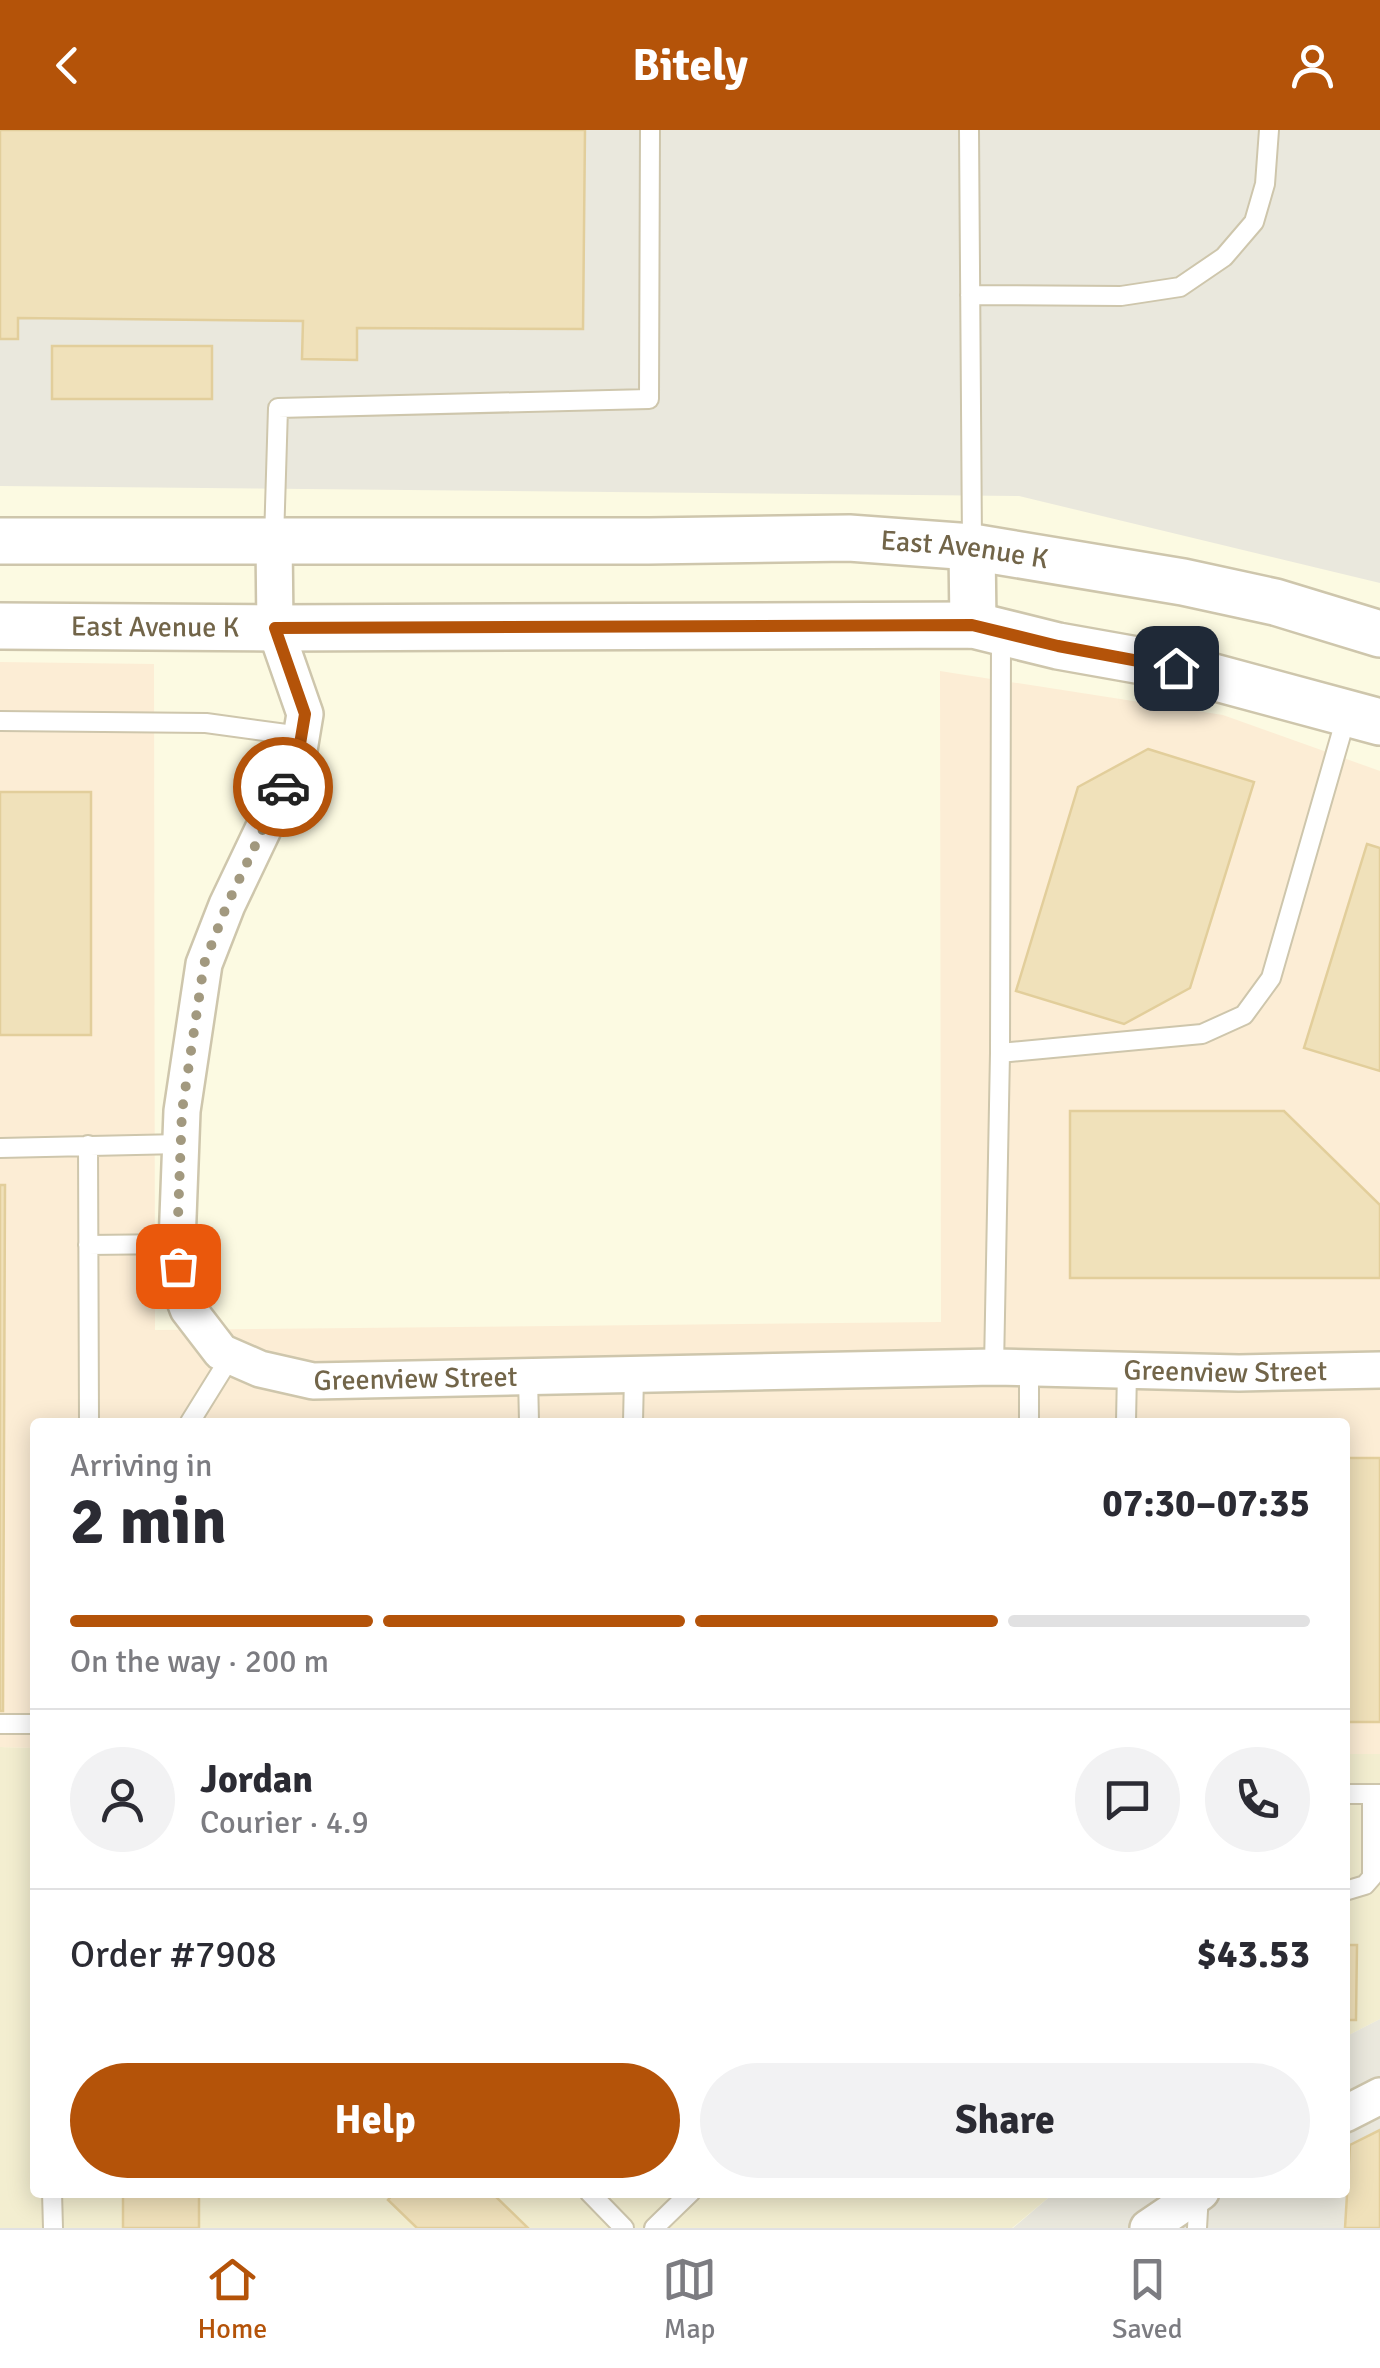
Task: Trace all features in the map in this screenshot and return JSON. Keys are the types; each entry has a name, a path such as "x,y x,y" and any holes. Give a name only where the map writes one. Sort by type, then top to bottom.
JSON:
{"street":[{"name":"East Avenue K","path":"0,542 649,542 849,538 972,547 1183,582 1275,602 1380,634"},
{"name":"Greenview Street","path":"274,540 275,628 305,714 298,756 227,905 204,964 182,1111 177,1244 180,1288 188,1310 222,1352 260,1368 314,1382 994,1367 1239,1373 1380,1370"},
{"path":"972,547 987,629"},
{"name":"East Avenue K","path":"0,626 987,629 1176,668 1364,717"},
{"path":"1350,2111 1380,2096"},
{"path":"1148,2228 1193,2198"}],"lane":[{"path":"274,540 278,408 650,399 650,130"},
{"path":"969,130 972,547"},
{"path":"970,296 1121,296 1180,287 1224,257 1254,222 1265,184 1268,130"},
{"path":"987,629 1000,1053 994,1367"},
{"path":"1000,1053 1202,1034 1244,1015 1271,978 1364,717"},
{"path":"0,721 206,723 301,736"},
{"path":"0,1148 181,1144"},
{"path":"88,1146 88,1418"},
{"path":"88,1245 177,1244"},
{"path":"192,1418 231,1356"},
{"path":"1028,1418 1030,1368"},
{"path":"1126,1418 1128,1371"},
{"path":"634,1376 634,1418"},
{"path":"528,1377 529,1418"},
{"path":"0,1724 30,1724"},
{"path":"1350,1794 1376,1794 1372,1877 1359,1888 1350,1889"},
{"path":"52,2198 52,2228"},
{"path":"596,2198 624,2228"},
{"path":"654,2228 685,2198"},
{"path":"1196,2228 1199,2198"}],"shaded area":[{"path":"0,130 1380,130 1380,583 1019,496 0,486"},
{"path":"0,662 154,664 155,1330 941,1322 940,671 1223,715 1380,771 1380,1754 1350,1754 1350,1418 30,1418 30,1748 0,1747"},
{"path":"0,1747 30,1748 30,2198 1048,2198 1012,2228 0,2228"},
{"path":"1350,1754 1380,1754 1380,2019 1350,2034"},
{"path":"1380,2019 1380,2228 1013,2228 1048,2198 1350,2198 1350,2034"}],"building":[{"path":"0,130 585,130 583,329 357,328 357,360 302,359 303,321 18,318 18,339 0,339"},
{"path":"52,346 212,346 212,399 52,399"},
{"path":"1148,749 1254,782 1190,988 1124,1024 1016,991 1078,787"},
{"path":"0,792 91,792 91,1035 0,1035"},
{"path":"1367,844 1380,848 1380,1071 1304,1048"},
{"path":"1070,1111 1284,1111 1380,1205 1380,1278 1070,1278"},
{"path":"0,1185 5,1185 3,1711 0,1711"},
{"path":"1350,1458 1380,1458 1380,1722 1350,1722"},
{"path":"1350,1945 1357,1945 1356,2020 1350,2020"},
{"path":"1380,2130 1380,2228 1345,2228 1347,2198 1350,2198 1350,2145"},
{"path":"123,2198 199,2198 199,2228 123,2228"},
{"path":"497,2198 528,2228 417,2228 388,2200"}],"way so far":[{"path":"178,1266 182,1111 204,964 227,905 283,787"}],"route":[{"path":"283,787 298,756 305,714 275,628 972,625 1176,668"}]}
